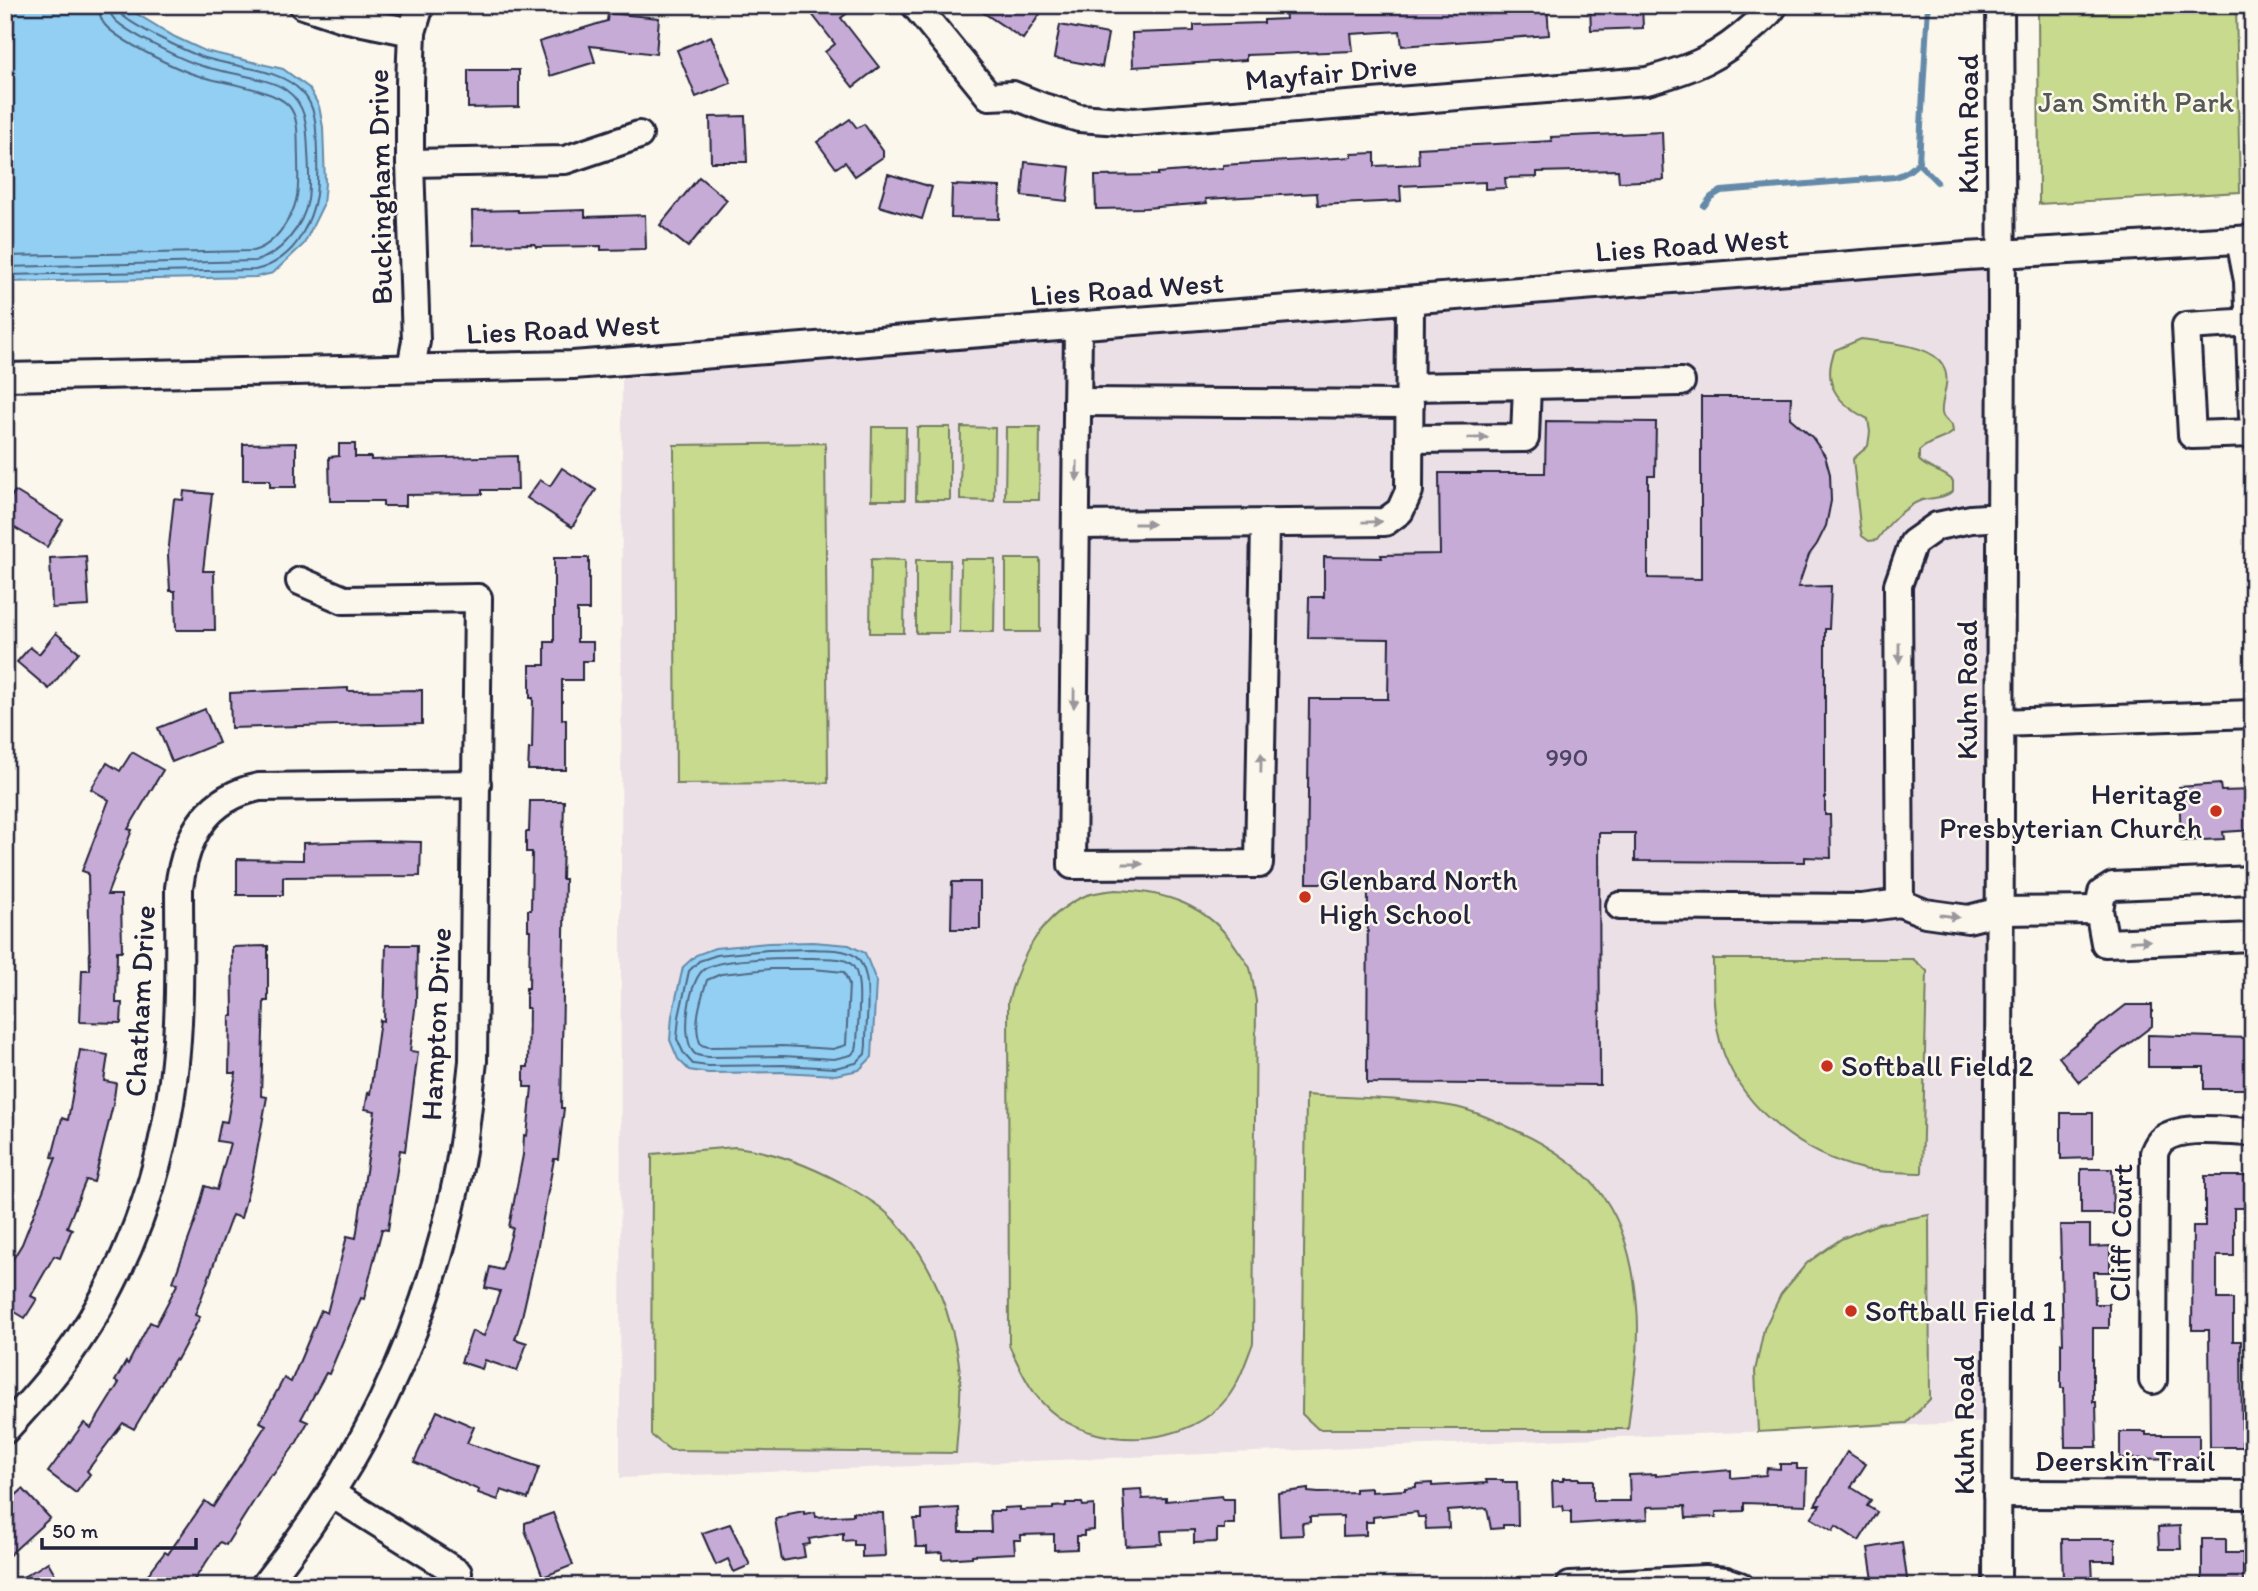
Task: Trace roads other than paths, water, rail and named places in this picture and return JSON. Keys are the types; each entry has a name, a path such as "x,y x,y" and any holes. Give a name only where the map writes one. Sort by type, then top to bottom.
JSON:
{"street":[{"path":"303,5 343,18 412,32"},
{"name":"Buckingham Drive","path":"411,368 416,341 410,163 412,32 421,5"},
{"name":"Mayfair Drive","path":"915,5 989,96 1013,95 1079,118 1135,122 1647,81 1685,71 1718,55 1742,37 1774,5"},
{"name":"Kuhn Road","path":"1997,1586 2001,723 2000,5"},
{"path":"410,163 565,160 639,135"},
{"path":"2246,240 2253,416"},
{"name":"Lies Road West","path":"5,377 573,365 2001,254 2246,240"},
{"path":"1076,525 1385,522 1400,511 1409,491 1410,300"},
{"path":"2251,322 2186,326 2192,435 2253,433"},
{"path":"1078,326 1072,864 1259,864 1265,524"},
{"path":"1077,402 1410,396 1527,385 1681,382"},
{"path":"1409,439 1525,438 1527,385"},
{"path":"1900,903 1898,585 1913,543 1937,526 2001,517"},
{"name":"Hampton Drive","path":"264,1586 332,1494 378,1412 410,1340 427,1295 455,1189 466,1127 472,1061 478,598 344,600 300,580"},
{"path":"2001,723 2253,713"},
{"name":"Chatham Drive","path":"5,1430 60,1366 93,1316 132,1238 152,1183 172,1093 176,1061 179,888 187,847 197,828 209,812 228,798 247,789 259,787 477,784"},
{"path":"2253,880 2113,886 2102,893 2099,910 2105,943 2253,937"},
{"path":"1620,906 1862,908 1900,903 1925,913 1968,919 2000,911 2099,910"},
{"name":"Cliff Court","path":"2153,1380 2153,1177 2158,1133 2196,1130 2253,1132"},
{"path":"332,1494 458,1573"},
{"name":"Deerskin Trail","path":"1997,1494 2253,1495"},
{"path":"1570,1586 1705,1579 1726,1581 1740,1586"}],"water":[{"path":"5,5 122,5 175,37 205,51 283,69 309,88 319,106 323,127 325,183 323,205 304,244 273,273 256,277 5,282"},
{"path":"813,942 849,945 865,953 876,981 872,1057 859,1070 835,1075 782,1072 708,1073 689,1070 678,1059 670,1040 672,1016 683,967 696,955 715,948"}],"waterway":[{"path":"1704,206 1711,197 1721,191 1895,177 1914,167 1919,161 1928,5"},
{"path":"1918,163 1937,182"}],"place":[{"name":"Heritage Presbyterian Church","path":"2216,811"},
{"name":"Glenbard North High School","path":"1305,897"},
{"name":"Softball Field 2","path":"1827,1066"},
{"name":"Softball Field 1","path":"1851,1311"}],"park label":[{"name":"Jan Smith Park","path":"2136,102"}]}
